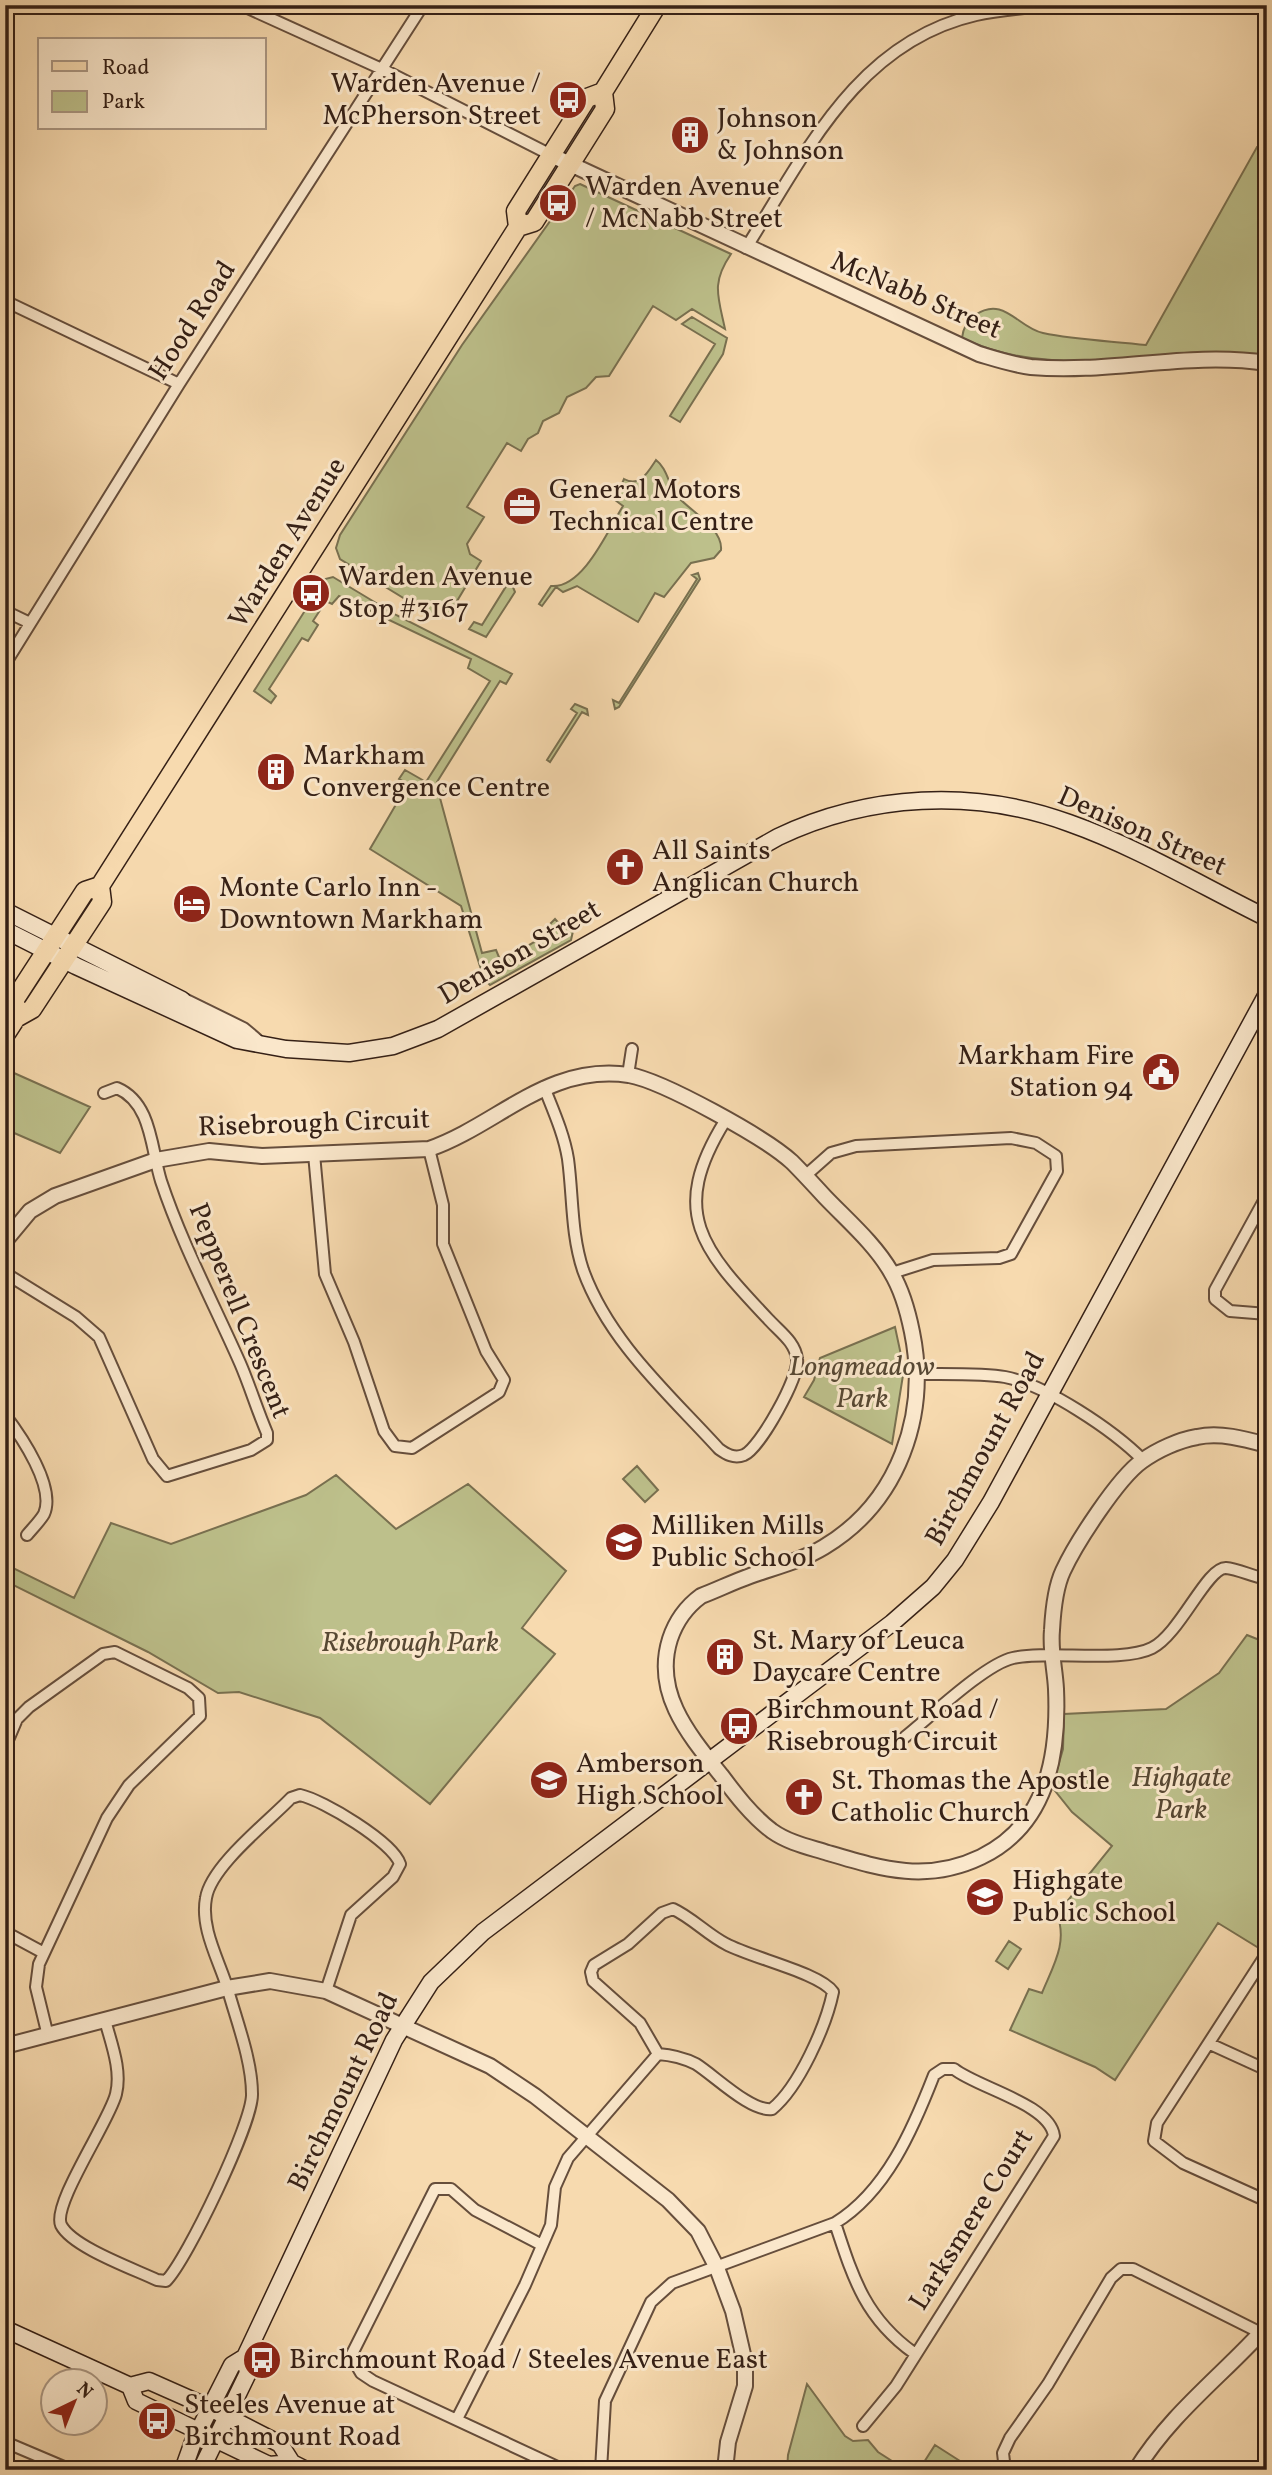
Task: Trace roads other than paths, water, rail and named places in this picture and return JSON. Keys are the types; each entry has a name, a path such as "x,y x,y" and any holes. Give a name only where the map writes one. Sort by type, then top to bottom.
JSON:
{"main road":[{"name":"Warden Avenue","path":"16,1018 15,999 50,943 85,891 100,886 518,227 516,211 587,99 603,92 657,5"},
{"name":"Warden Avenue","path":"518,227 534,222 605,109 603,92"},
{"name":"Denison Street","path":"5,911 50,943 237,1040 256,1041 286,1049 349,1053 417,1039 463,1017 778,837 829,816 907,801 940,799 973,802 1030,811 1069,823 1267,918"},
{"name":"Warden Avenue","path":"5,1035 16,1018 32,1009 102,902 100,886"},
{"name":"Denison Street","path":"5,930 50,943"},
{"name":"Denison Street","path":"69,953 182,1000"},
{"name":"Birchmount Road","path":"183,2470 198,2431 232,2365 245,2357 401,2025 431,1982 463,1949 892,1623 933,1587 956,1560 991,1502 1267,994"},
{"path":"5,2329 130,2386 149,2381 210,2408 280,2444 299,2466"},
{"name":"Birchmount Road","path":"201,2470 248,2373 245,2357"},
{"path":"130,2386 136,2402 269,2465 299,2466"}],"street":[{"path":"241,5 384,70 552,156"},
{"name":"Hood Road","path":"5,664 179,384 384,70 423,5"},
{"path":"746,248 840,101 861,77 891,53 919,35 957,20 998,11 1056,5"},
{"name":"McNabb Street","path":"552,156 970,350 1008,362 1063,367 1192,359 1238,359 1267,363"},
{"path":"5,301 179,384"},
{"path":"5,611 30,623"},
{"name":"Denison Street","path":"182,1000 243,1030 256,1041"},
{"path":"628,1075 632,1049"},
{"name":"Risebrough Circuit","path":"5,1241 30,1211 55,1196 156,1160 209,1151 262,1156 429,1149 447,1142 544,1087 584,1077 628,1075 671,1089 781,1153 892,1273 907,1309 918,1374 918,1404 908,1443 885,1489 862,1516 826,1546 804,1558 701,1596 688,1605 673,1631 664,1671 673,1708 710,1763 759,1820 792,1842 894,1872 936,1872 954,1868 984,1855 1013,1835 1036,1807 1046,1787 1057,1735 1051,1631 1063,1572 1110,1498 1128,1473 1143,1460"},
{"path":"544,1087 568,1157 573,1224 583,1268 593,1294 632,1354 719,1449 737,1457 746,1455 761,1437 794,1377 797,1358 785,1335 723,1266 699,1231 695,1198 699,1173 706,1151 725,1121"},
{"path":"104,1093 117,1088 137,1101 156,1160"},
{"path":"805,1176 831,1153 856,1146 1011,1138 1036,1143 1056,1156 1057,1171 1011,1254 999,1258 933,1260 892,1273"},
{"path":"314,1154 325,1274 354,1342 384,1431 395,1446 412,1448 499,1392 504,1380 482,1342 443,1244 443,1205 429,1149"},
{"name":"Pepperell Crescent","path":"5,1273 76,1317 99,1337 161,1472 175,1476 258,1446 267,1440 267,1433 241,1365 194,1266 156,1160"},
{"path":"1267,1195 1215,1290 1215,1299 1230,1311 1267,1314"},
{"path":"918,1374 998,1375 1020,1381 1115,1435 1143,1460 1201,1436 1235,1437 1267,1445"},
{"path":"5,1415 37,1467 47,1498 44,1514 27,1535"},
{"path":"905,1737 975,1680 1011,1658 1151,1649 1171,1634 1185,1618 1207,1578 1218,1569 1227,1568 1267,1580"},
{"path":"5,1746 17,1719 29,1707 103,1654 116,1652 188,1688 199,1698 200,1716 117,1800 44,1953 36,1987 48,2036"},
{"path":"106,2020 116,2063 116,2097 70,2187 59,2217 61,2225 74,2239 157,2280 166,2281 173,2274 199,2222 245,2128 252,2106 251,2081 228,1988 208,1929 206,1896 218,1874 237,1852 291,1798 300,1795 367,1832 394,1852 400,1864 393,1877 351,1915 326,1991"},
{"path":"667,1910 680,1912 697,1927 753,1957 825,1982 833,1992 804,2063 784,2099 772,2109 756,2107 695,2064 672,2055 658,2054 640,2023 599,1989 591,1972 594,1965 628,1944 667,1910"},
{"path":"5,1932 44,1953"},
{"path":"1267,1953 1157,2123 1154,2141 1183,2163 1267,2201"},
{"path":"5,2046 228,1988 270,1981 326,1991 490,2066 535,2096 684,2214 698,2231 717,2268 733,2311 745,2363 745,2386 728,2442 725,2470"},
{"path":"1210,2044 1267,2070"},
{"path":"457,2418 551,2225 560,2172 586,2137 658,2054"},
{"name":"Larksmere Court","path":"601,2470 605,2401 651,2302 672,2283 835,2223 854,2212 881,2179 925,2105 934,2075 943,2069 954,2069 1021,2103 1053,2127 1054,2136 914,2353 896,2386 863,2426"},
{"path":"542,2245 475,2210 451,2189 435,2189 353,2348 353,2364 361,2373 564,2470"},
{"path":"835,2223 864,2302 877,2320 914,2353"},
{"path":"1005,2470 1003,2454 1010,2438 1048,2385 1111,2278 1121,2269 1133,2269 1265,2331 1187,2403 1152,2443 1136,2470"},
{"path":"5,2442 71,2470"}],"place":[{"name":"Warden Avenue / McPherson Street","path":"568,100"},
{"name":"Johnson & Johnson","path":"690,135"},
{"name":"Warden Avenue / McNabb Street","path":"558,203"},
{"name":"General Motors Technical Centre","path":"522,506"},
{"name":"Warden Avenue Stop #3167","path":"311,593"},
{"name":"Markham Convergence Centre","path":"276,772"},
{"name":"All Saints Anglican Church","path":"625,867"},
{"name":"Monte Carlo Inn - Downtown Markham","path":"192,904"},
{"name":"Markham Fire Station 94","path":"1161,1072"},
{"name":"Milliken Mills Public School","path":"624,1542"},
{"name":"St. Mary of Leuca Daycare Centre","path":"725,1657"},
{"name":"Birchmount Road / Risebrough Circuit","path":"739,1726"},
{"name":"Amberson High School","path":"549,1780"},
{"name":"St. Thomas the Apostle Catholic Church","path":"804,1797"},
{"name":"Highgate Public School","path":"985,1897"},
{"name":"Birchmount Road / Steeles Avenue East","path":"262,2360"},
{"name":"Steeles Avenue at Birchmount Road","path":"157,2421"}],"park label":[{"name":"Longmeadow Park","path":"862,1383"},
{"name":"Risebrough Park","path":"410,1643"},
{"name":"Highgate Park","path":"1181,1794"}]}
